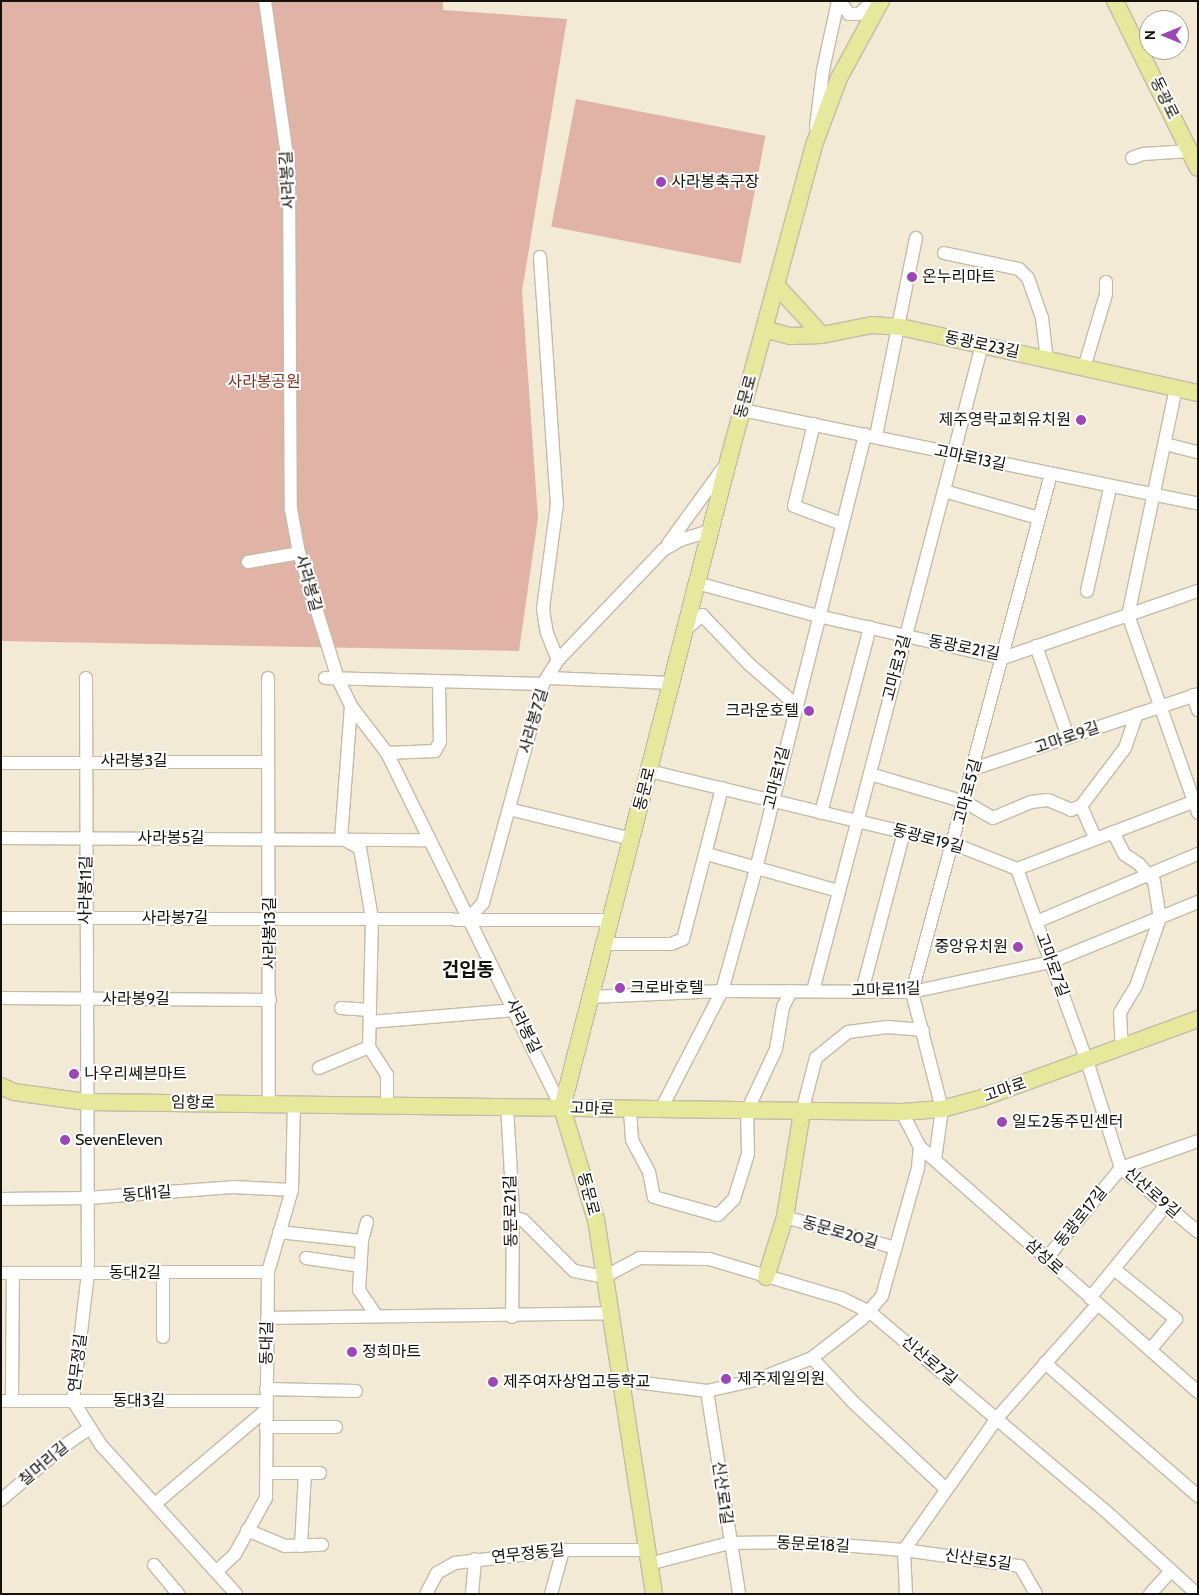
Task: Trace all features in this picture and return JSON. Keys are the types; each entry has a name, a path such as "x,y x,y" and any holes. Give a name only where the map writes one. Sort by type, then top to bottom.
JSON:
{"main road":[{"name":"동문로","path":"654,1594 610,1313 587,1186 562,1108 729,458 814,145 839,78 881,1"},
{"name":"동광로","path":"1116,1 1198,168"},
{"path":"776,285 822,335"},
{"name":"동광로23길","path":"764,329 790,336 822,335 872,326 900,328 1198,392"},
{"name":"고마로","path":"562,1108 630,1111 802,1112 902,1112 942,1109 1087,1062 1198,1019"},
{"name":"임항로","path":"1,1086 14,1092 86,1102 387,1104 562,1108"},
{"path":"766,1277 785,1217 802,1112"}],"street":[{"name":"사라봉길","path":"265,1 290,170 291,500 299,553 332,678 387,753 562,1108"},
{"path":"839,1 849,14 859,14 873,1"},
{"path":"814,145 823,70 839,1"},
{"path":"1132,158 1143,154 1190,151"},
{"name":"고마로1길","path":"660,1111 722,991 756,869 771,800 842,524 871,435 900,328 910,258 916,238"},
{"path":"944,253 1019,269 1028,278 1042,318 1047,360"},
{"path":"540,257 557,504 543,609 547,633 558,660"},
{"path":"1084,368 1106,294 1106,282"},
{"name":"고마로3길","path":"813,991 982,345"},
{"path":"1017,869 1113,832 1196,805 1128,615 1156,494 1176,388"},
{"name":"고마로13길","path":"742,410 871,435 954,455 1110,488 1156,494 1198,504"},
{"path":"814,424 794,506 842,524"},
{"path":"1165,444 1198,452"},
{"path":"663,550 701,502 729,458"},
{"name":"고마로5길","path":"912,992 954,844 1051,474"},
{"path":"1087,591 1110,488"},
{"path":"944,491 1040,518"},
{"name":"사라봉7길","path":"469,918 483,903 546,681 558,660 663,550 680,540 710,531"},
{"path":"248,562 299,553"},
{"name":"동광로21길","path":"697,583 818,616 1003,658 1198,592"},
{"path":"685,630 702,615 750,665 795,704"},
{"path":"821,813 870,628"},
{"path":"1036,646 1068,737"},
{"name":"사라봉11길","path":"86,678 86,1102"},
{"name":"사라봉13길","path":"268,678 269,1104"},
{"path":"332,678 439,683 546,681 672,683"},
{"path":"387,753 435,752 440,742 439,683"},
{"path":"1195,694 1198,710"},
{"name":"고마로9길","path":"974,769 1195,694"},
{"path":"351,706 341,838 360,848 372,918 369,1047 387,1075 387,1104"},
{"path":"870,774 965,802 993,818 1032,802 1048,800 1072,810 1081,806 1125,748 1137,714"},
{"name":"사라봉3길","path":"1,763 86,761 267,762"},
{"name":"동광로19길","path":"649,771 954,844 1017,869"},
{"path":"605,944 671,944 683,939 722,788"},
{"path":"1081,806 1096,839"},
{"path":"509,808 632,840"},
{"path":"862,991 904,832"},
{"path":"1113,832 1124,854 1154,881 1159,918 1136,986 1120,1014 1122,1048"},
{"name":"사라봉5길","path":"1,838 341,838 430,840"},
{"path":"706,854 839,891"},
{"path":"1036,922 1198,854"},
{"name":"고마로7길","path":"1017,869 1087,1062"},
{"name":"고마로11길","path":"591,997 722,991 912,992 1051,962 1198,902"},
{"name":"사라봉7길","path":"1,918 469,918 611,920"},
{"path":"630,1111 632,1140 649,1172 654,1197 718,1215 734,1199 748,1154 747,1111 776,1049 783,1007 791,991"},
{"path":"912,992 942,1109 935,1160"},
{"name":"사라봉9길","path":"1,998 270,1000"},
{"path":"341,1008 370,1016 515,1010"},
{"path":"802,1112 816,1058 848,1032 888,1027 923,1030"},
{"path":"319,1068 369,1047"},
{"name":"신산로9길","path":"1087,1062 1121,1168 1196,1227"},
{"name":"연무정길","path":"86,1102 88,1273 73,1401 88,1429 218,1571 236,1594"},
{"name":"동대길","path":"218,1571 235,1554 266,1498 268,1474 266,1400 268,1272 292,1190 294,1104"},
{"name":"동문로21길","path":"508,1106 513,1217 512,1317"},
{"name":"삼성로","path":"902,1112 920,1147 1198,1392"},
{"path":"1121,1168 1198,1142"},
{"name":"동문로20길","path":"620,1380 707,1391 756,1380 812,1358 870,1312 882,1296 918,1168 920,1147"},
{"name":"동광로17길","path":"1046,1259 1121,1168"},
{"name":"동대1길","path":"1,1199 88,1198 233,1186 292,1190"},
{"path":"906,1594 904,1550 945,1488 997,1418 1045,1363 1094,1301 1114,1270 1166,1205"},
{"path":"513,1217 523,1220 574,1271 604,1277"},
{"name":"동문로20길","path":"785,1217 896,1248"},
{"path":"367,1222 362,1240 359,1290 376,1316"},
{"path":"279,1232 362,1240"},
{"path":"306,1258 360,1266"},
{"name":"신산로7길","path":"604,1277 639,1258 709,1259 841,1298 870,1312 1111,1516 1170,1572 1197,1594"},
{"path":"1114,1270 1176,1319 1150,1350"},
{"name":"동대2길","path":"7,1273 268,1272"},
{"name":"동대3길","path":"7,1273 6,1401 266,1400 356,1391"},
{"path":"163,1273 163,1337"},
{"path":"267,1318 376,1316 512,1317 610,1313"},
{"path":"812,1358 853,1402 945,1488"},
{"path":"1045,1363 1198,1496"},
{"name":"신산로1길","path":"707,1391 729,1543 739,1594"},
{"path":"155,1504 266,1400"},
{"path":"266,1427 336,1427"},
{"name":"칠머리길","path":"1,1500 64,1446 88,1429"},
{"path":"268,1474 320,1474"},
{"path":"301,1546 305,1474"},
{"path":"247,1530 285,1546 322,1546"},
{"name":"동문로18길","path":"648,1557 729,1543 804,1542 904,1550"},
{"path":"551,1594 563,1550"},
{"name":"연무정동길","path":"426,1594 437,1573 446,1566 475,1559 563,1550 648,1557"},
{"name":"신산로5길","path":"904,1550 1020,1566 1036,1594"},
{"path":"472,1594 475,1559"},
{"path":"154,1565 178,1594"},
{"path":"1150,1594 1170,1572"}],"green space":[{"name":"사라봉공원","path":"1,1 443,1 443,10 567,19 522,291 538,518 519,651 1,641"},
{"name":"사라봉축구장","path":"576,99 765,136 741,263 551,227"}],"place":[{"name":"사라봉축구장","path":"661,182"},
{"name":"온누리마트","path":"912,277"},
{"name":"제주영락교회유치원","path":"1081,420"},
{"name":"크라운호텔","path":"809,711"},
{"name":"중앙유치원","path":"1018,947"},
{"name":"크로바호텔","path":"620,988"},
{"name":"나우리쎄븐마트","path":"74,1074"},
{"name":"일도2동주민센터","path":"1002,1122"},
{"name":"SevenEleven","path":"65,1140"},
{"name":"정희마트","path":"352,1352"},
{"name":"제주제일의원","path":"726,1379"},
{"name":"제주여자상업고등학교","path":"493,1382"}],"district":[{"name":"건입동","path":"468,970"}]}
